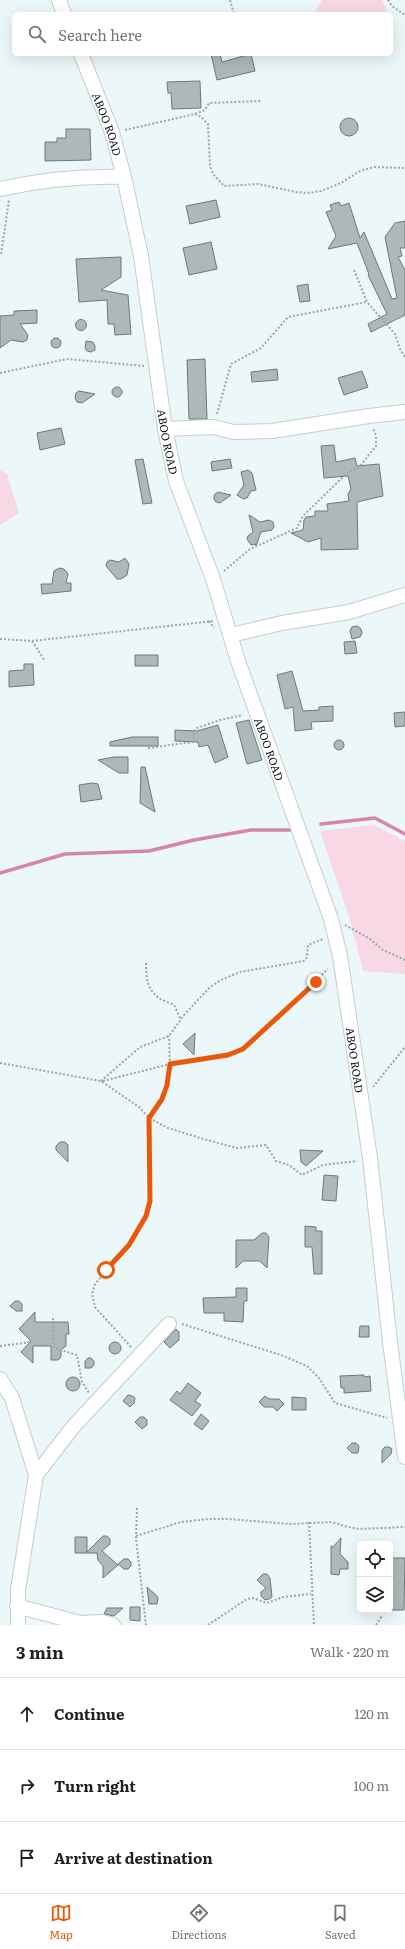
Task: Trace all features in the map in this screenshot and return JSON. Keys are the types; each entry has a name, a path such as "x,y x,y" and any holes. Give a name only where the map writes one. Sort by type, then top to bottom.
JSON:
{"street":[{"path":"59,0 63,12"},
{"name":"ABOO ROAD","path":"81,56 112,132 124,177 141,256 165,429 176,481 213,579 238,660 331,919 335,934 340,956 370,1158 390,1342 405,1457"},
{"path":"4,188 67,178 89,176 124,177"},
{"path":"165,429 213,427 234,432 272,432 369,416 405,412"},
{"path":"231,635 282,623 349,612 405,595"},
{"path":"36,1475 73,1427 169,1324"},
{"path":"0,1379 12,1398 36,1475 18,1590 18,1625"},
{"path":"17,1606 80,1623 102,1622 113,1625"}],"path":[{"path":"230,0 233,12"},
{"path":"388,0 392,6 405,15"},
{"path":"112,132 194,114 205,110 209,103 262,101"},
{"path":"194,114 201,117 208,124 210,166 212,174 224,186 258,184 308,193 321,191 341,183 360,171 374,167 405,168"},
{"path":"1,254 10,195 4,188"},
{"path":"354,270 366,302 395,334 400,349 405,356"},
{"path":"213,427 231,364 261,348 288,317 366,302"},
{"path":"0,373 67,359 157,367"},
{"path":"213,579 250,549 297,528 303,516 337,482 360,466 376,446 376,436 369,416"},
{"path":"0,639 32,641 227,621"},
{"path":"32,641 45,660"},
{"path":"148,748 193,742 195,730 197,728 226,718 258,713"},
{"path":"331,919 352,927 383,950 405,960"},
{"path":"101,1081 140,1047 169,1036 180,1020 210,987 229,976 261,968 304,961 307,957 308,944 335,934"},
{"path":"0,1063 101,1081 170,1064 228,1055 243,1049 316,982 340,956"},
{"path":"146,964 146,977 149,987 158,998 174,1005 180,1020"},
{"path":"140,1356 95,1307 92,1294 95,1284 129,1245 146,1216 150,1201 149,1118 162,1099 167,1085 170,1064 169,1036"},
{"path":"361,1100 405,1047"},
{"path":"101,1081 139,1107 149,1118 168,1128 237,1148 266,1145 276,1161 289,1164 302,1175 323,1165 370,1158"},
{"path":"53,1318 54,1334 52,1340 54,1348 77,1354 82,1382 97,1403"},
{"path":"169,1324 178,1323 281,1355 307,1366 319,1378 335,1403 400,1421"},
{"path":"0,1346 31,1342"},
{"path":"137,1508 136,1536 146,1625"},
{"path":"136,1536 176,1524 203,1520 228,1519 290,1524 332,1522 359,1529 405,1527"},
{"path":"309,1522 311,1594 314,1625"},
{"path":"208,1625 247,1599 253,1598 267,1603 283,1598 311,1594"},
{"path":"376,1625 382,1616"}],"shaded area":[{"path":"322,0 382,0 388,12 315,12"},
{"path":"0,470 7,474 19,513 0,525"},
{"path":"374,825 405,841 405,974 363,971 350,920 320,831"}],"building":[{"path":"211,56 220,56 222,62 244,56 251,56 255,71 217,80"},
{"path":"200,81 201,108 172,109 171,93 168,93 167,82"},
{"path":"349,118 355,121 358,127 355,133 349,136 343,133 340,127 343,121"},
{"path":"66,129 90,129 91,160 45,161 45,142 57,142 57,138 66,138"},
{"path":"216,200 220,217 190,224 186,206"},
{"path":"339,202 341,206 349,203 360,238 364,232 392,299 397,298 385,237 395,223 405,221 405,248 400,248 402,256 398,257 405,270 405,315 371,332 368,324 387,314 368,275 369,274 357,243 328,249 336,236 326,212 332,210 330,205"},
{"path":"211,242 217,269 189,275 183,248"},
{"path":"121,257 121,277 101,290 128,295 131,334 115,335 114,324 108,324 107,300 79,302 76,259"},
{"path":"308,284 310,301 300,302 297,286"},
{"path":"37,310 37,323 20,324 28,335 27,340 23,342 11,340 0,348 0,316 14,315 14,311"},
{"path":"79,320 83,320 85,321 85,329 79,330 76,327 76,323"},
{"path":"54,338 58,338 60,339 60,347 54,348 51,345 51,341"},
{"path":"86,341 93,342 95,350 91,352 87,351 85,348"},
{"path":"205,359 207,419 189,419 187,360"},
{"path":"277,369 278,380 252,382 251,372"},
{"path":"362,371 368,387 344,395 338,378"},
{"path":"115,387 119,387 122,392 119,397 115,397 112,394 112,390"},
{"path":"79,391 95,394 82,403 77,402 75,398 76,393"},
{"path":"61,428 65,444 40,450 37,433"},
{"path":"334,445 336,462 355,458 357,466 379,464 383,496 357,502 358,549 321,550 321,538 308,542 291,533 303,530 304,520 306,517 315,516 315,511 328,511 327,504 349,501 348,494 351,489 348,476 324,478 321,446"},
{"path":"143,459 152,503 143,504 135,460"},
{"path":"230,459 232,468 212,471 211,462"},
{"path":"248,470 252,473 256,490 251,491 247,498 243,499 237,495 244,485 241,472"},
{"path":"218,492 231,495 220,503 216,502 214,499 214,495"},
{"path":"249,515 260,522 269,520 273,522 274,526 272,530 261,532 256,546 256,544 251,545 247,539 253,532"},
{"path":"125,558 129,564 127,575 121,579 117,579 106,566 107,562 110,560 119,562"},
{"path":"59,568 64,569 68,574 66,583 71,583 71,591 42,594 41,584 52,584 54,571"},
{"path":"357,626 361,629 362,633 360,637 352,639 350,631 352,627"},
{"path":"355,641 357,653 345,654 344,642"},
{"path":"135,655 158,655 158,666 135,666"},
{"path":"24,664 33,664 34,685 9,687 9,671 24,670"},
{"path":"292,671 303,711 319,710 319,707 333,706 333,721 311,722 312,729 295,731 293,707 285,709 277,675"},
{"path":"405,712 405,726 395,727 394,713"},
{"path":"249,720 262,760 247,764 236,723"},
{"path":"218,725 228,757 215,763 208,745 199,747 198,742 175,741 175,730 197,731"},
{"path":"132,737 158,737 158,746 110,746 110,742"},
{"path":"337,740 341,740 344,745 341,750 337,750 334,747 334,743"},
{"path":"114,757 128,757 128,773 119,773 98,760"},
{"path":"141,767 145,767 155,812 140,803"},
{"path":"92,783 98,784 102,799 81,802 79,785"},
{"path":"195,1033 194,1055 183,1044"},
{"path":"60,1142 65,1142 68,1145 68,1162 56,1150 56,1146"},
{"path":"300,1150 323,1151 306,1166 301,1162"},
{"path":"324,1175 338,1176 336,1201 322,1200"},
{"path":"305,1226 316,1227 316,1231 322,1231 322,1274 314,1274 312,1247 305,1247"},
{"path":"262,1233 266,1233 269,1237 267,1268 260,1261 243,1261 236,1268 236,1240 254,1240"},
{"path":"236,1288 247,1288 247,1301 244,1301 243,1322 224,1321 224,1313 204,1313 203,1298 236,1297"},
{"path":"15,1301 19,1301 22,1304 22,1311 16,1311 10,1306"},
{"path":"35,1312 35,1322 68,1322 69,1334 66,1334 66,1346 61,1350 61,1357 58,1360 51,1360 51,1346 33,1346 33,1363 21,1352 31,1341 19,1329"},
{"path":"360,1326 369,1326 369,1337 359,1337"},
{"path":"176,1329 179,1332 179,1340 170,1348 164,1342"},
{"path":"113,1342 117,1342 121,1348 117,1354 113,1354 109,1350 109,1346"},
{"path":"88,1358 91,1358 94,1361 94,1365 91,1368 85,1368 85,1361"},
{"path":"364,1375 364,1377 370,1376 371,1391 344,1393 344,1388 341,1388 340,1376"},
{"path":"73,1377 78,1379 80,1384 78,1389 73,1391 68,1389 66,1384 68,1379"},
{"path":"188,1383 201,1393 195,1401 201,1405 192,1416 170,1400 177,1391 180,1394"},
{"path":"128,1395 135,1398 134,1403 130,1407 123,1401"},
{"path":"265,1396 269,1399 279,1399 284,1404 277,1411 273,1407 264,1407 259,1402"},
{"path":"292,1397 306,1398 306,1410 292,1410"},
{"path":"201,1414 209,1421 202,1430 194,1424"},
{"path":"140,1417 144,1417 147,1420 147,1425 142,1429 135,1422"},
{"path":"352,1443 356,1443 359,1446 358,1453 352,1453 347,1448"},
{"path":"385,1447 392,1449 391,1454 382,1463 382,1450"},
{"path":"103,1536 107,1536 110,1539 110,1544 102,1551 118,1565 103,1578 103,1566 98,1560 97,1553 75,1553 75,1537 87,1537 87,1552"},
{"path":"341,1538 340,1554 348,1562 348,1569 340,1569 339,1575 331,1574 331,1546 333,1547"},
{"path":"393,1558 405,1558 404,1610 393,1610"},
{"path":"124,1559 128,1559 131,1562 131,1566 128,1569 124,1569 118,1564"},
{"path":"263,1574 267,1574 270,1578 272,1597 265,1600 261,1596 261,1592 266,1588 257,1580"},
{"path":"147,1587 158,1597 157,1604 149,1604"},
{"path":"130,1607 140,1607 140,1621 130,1620"},
{"path":"107,1608 123,1608 114,1616 104,1614"}],"waterway":[{"path":"321,824 375,818 405,834"},
{"path":"0,873 65,854 149,851 194,840 251,830 293,830"}],"route":[{"path":"106,1270 129,1245 146,1216 150,1201 149,1118 162,1099 167,1085 170,1064 228,1055 243,1049 316,982"}]}
